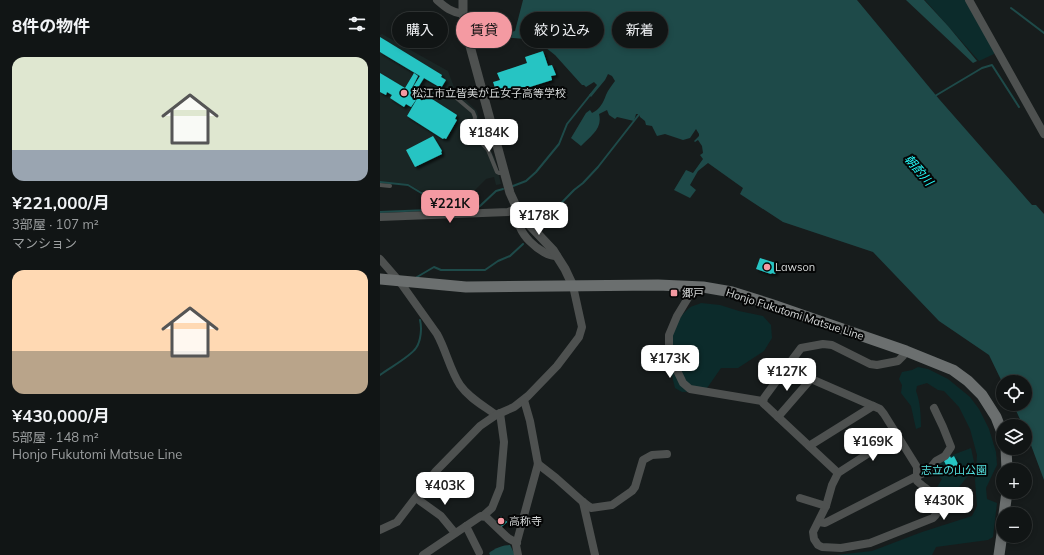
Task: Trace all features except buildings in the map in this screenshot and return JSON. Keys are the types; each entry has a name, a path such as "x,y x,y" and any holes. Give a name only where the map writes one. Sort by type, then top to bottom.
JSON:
{"main road":[{"name":"Honjo Fukutomi Matsue Line","path":"380,279 466,287 658,285 718,289 744,295 945,366 968,381 982,395 997,419"},
{"path":"999,555 1001,543"}],"street":[{"path":"437,0 445,8 456,13"},
{"path":"463,0 463,12"},
{"path":"969,0 1044,134"},
{"path":"380,530 397,522 436,470 480,426 524,400 557,366 579,337 582,327 573,286 565,269 547,243 519,212 505,172 471,48"},
{"path":"380,217 519,212"},
{"path":"380,259 400,282 441,341 460,385 472,398 498,414 504,442 500,488 492,508 483,516 423,555"},
{"path":"690,286 688,298 677,316 669,335 671,358 682,383 690,389 762,401 838,473"},
{"path":"762,401 801,348 823,344 832,345 870,364 877,365 898,361 904,356 906,351"},
{"path":"786,368 880,409 884,414 917,467 917,481 938,499 938,514 933,518 870,543 841,548 822,547 815,542 813,532 826,506 832,485 838,473 897,435"},
{"path":"778,417 811,379"},
{"path":"518,555 517,543 538,464 530,421 524,400"},
{"path":"809,446 873,406"},
{"path":"819,522 825,523 917,476 928,470 936,461 945,456 951,447 934,408"},
{"path":"538,464 591,508 612,505 632,491 635,487 644,460 652,456 667,454"},
{"path":"416,498 441,516 455,533"},
{"path":"800,498 826,506"},
{"path":"583,502 594,555"},
{"path":"483,516 508,538 517,543"},
{"path":"466,526 479,552"}],"lane":[{"path":"454,95 473,112 475,117 473,131 488,150 496,172 505,172"},
{"path":"380,185 390,186"}],"shaded area":[{"path":"382,34 392,40 392,48 407,48 448,71 455,90 477,111 479,120 477,130 480,137 488,144 495,159 501,184 496,185 494,177 486,179 466,199 456,205 444,204 408,184 380,181 380,35"}],"green space":[{"path":"925,0 967,0 994,54 979,61"},
{"path":"701,303 720,305 763,316 771,325 772,338 764,351 738,368 721,368 705,391 682,392 675,388 671,368 670,357 673,336 680,317 688,309"},
{"path":"918,367 928,369 948,379 970,397 979,409 989,429 996,452 997,463 986,488 987,499 997,503 993,537 988,540 936,547 932,555 836,555 872,551 922,532 972,516 977,506 975,480 977,455 970,429 959,407 944,391 938,390 927,383 917,386 916,391 920,408 921,427 916,429 911,406 901,393 902,385 899,379 902,372"},
{"name":"志立の山公園","path":"971,448 974,462 972,471 950,498 940,494 936,489 942,479 932,471 945,459"}],"water":[{"name":"朝酌川","path":"523,0 857,0 939,99 1032,205 1036,205 1044,214 1044,480 1032,448 1032,419 1020,419 1016,411 1032,411 1032,375 999,375 989,355 939,321 873,252 783,222 740,194 743,188 708,163 698,171 690,185 696,190 690,198 674,190 686,170 693,173 703,159 700,155 703,153 702,146 698,140 695,142 694,141 699,136 696,129 690,138 683,140 665,134 657,136 652,126 646,125 645,121 639,114 636,114 634,121 617,117 615,119 609,115 607,110 599,114 599,124 595,132 581,146 571,138 586,113 590,110 592,113 601,106 608,91 615,81 612,76 608,74 591,97 589,95 597,85 594,82 586,87 582,85 555,55 546,48 604,48 604,12 520,12 520,39 512,38 512,32 515,31"},
{"path":"906,0 924,0 977,61 973,63"},
{"path":"510,545 515,555 490,555 489,553 499,547"}],"waterway":[{"path":"1011,8 1044,33"},
{"path":"935,96 982,68 992,65 1019,107"},
{"path":"513,186 526,181 536,172 559,144 567,124 591,94"},
{"path":"541,224 598,167 641,112"},
{"path":"380,182 408,185 448,209"},
{"path":"380,212 475,209 496,191 503,189"},
{"path":"417,277 434,267 441,270 485,270 498,261 510,256 523,244"},
{"path":"380,375 404,359 416,348 421,334 420,320"}],"place":[{"name":"松江市立皆美が丘女子高等学校","path":"404,93"},
{"name":"Lawson","path":"767,267"},
{"name":"郷戸","path":"674,293"},
{"name":"高称寺","path":"501,521"}]}
